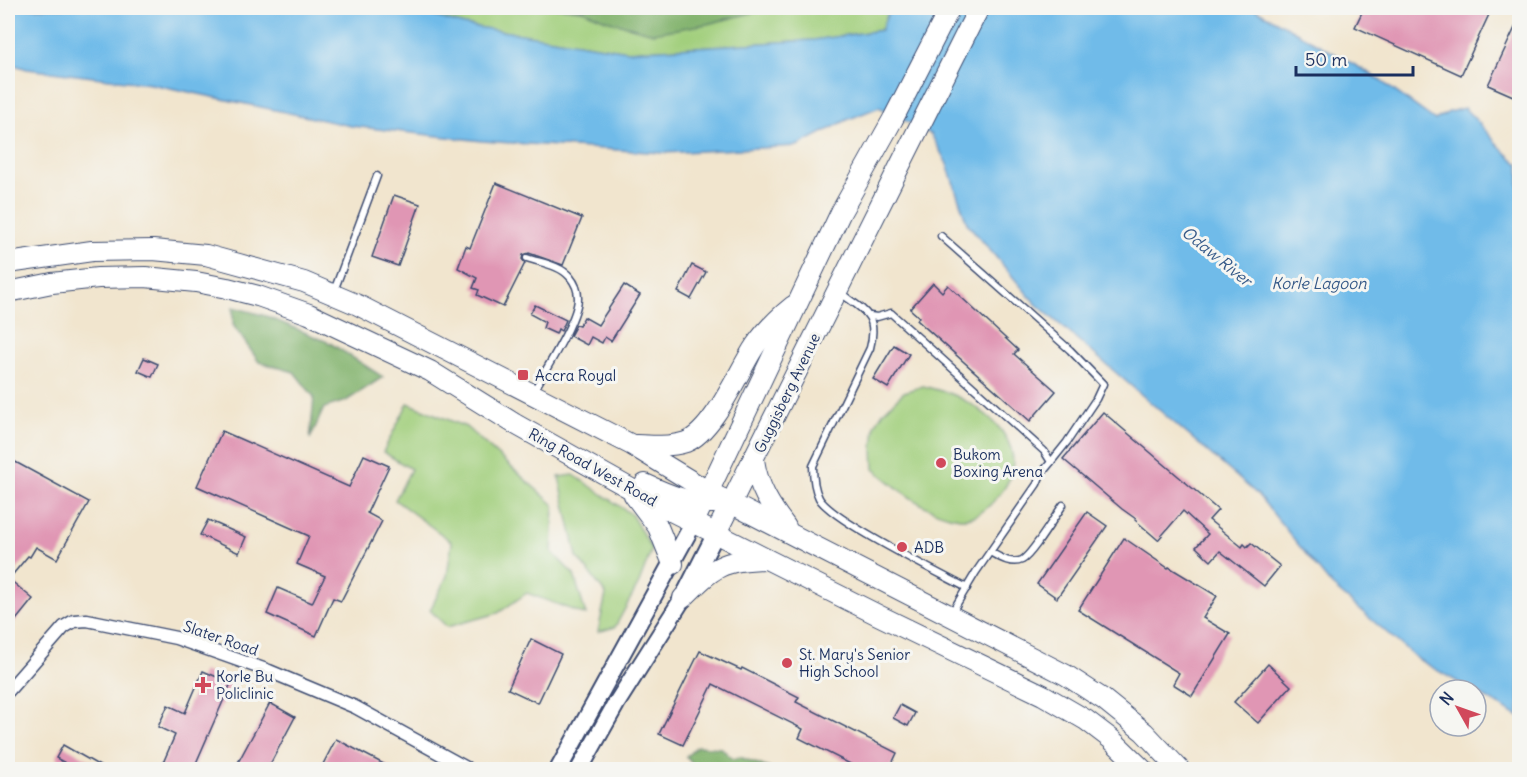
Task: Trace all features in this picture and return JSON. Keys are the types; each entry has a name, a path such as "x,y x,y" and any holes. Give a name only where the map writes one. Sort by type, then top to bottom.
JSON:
{"main road":[{"name":"Guggisberg Avenue","path":"558,770 673,564 820,253 950,8"},
{"name":"Guggisberg Avenue","path":"579,770 616,704 683,598 979,8"},
{"path":"8,263 92,251 153,249 206,255 304,282 358,304 632,445 706,498"},
{"path":"632,445 661,446 687,441 714,416 754,347 772,322 795,304 820,253"},
{"name":"Ring Road West Road","path":"8,292 52,283 98,278 146,277 196,282 258,296 309,314 430,372 515,424 694,522 1043,695 1086,720 1111,739 1143,770"},
{"path":"430,372 463,387 644,484 681,499 706,498 732,502 1066,675 1103,699 1144,732 1180,770"},
{"path":"754,460 762,490 770,506 789,532"},
{"path":"629,488 658,527 673,564"},
{"path":"683,598 719,567 733,561 767,559"}],"street":[{"name":"Slater Road","path":"8,691 64,627 74,621 87,620 176,638 269,671 355,707 470,770"}],"lane":[{"path":"333,294 377,176"},
{"path":"940,236 1070,350 1102,384 1096,399 1067,442 1041,474 1037,484 950,615"},
{"path":"527,258 557,267 564,272 576,285 578,297 577,308 532,394"},
{"path":"837,290 870,316 877,317 891,313 1044,451 1051,462"},
{"path":"870,316 874,334 870,348 813,466 813,480 819,498 838,515 967,588"},
{"path":"990,552 1003,560 1022,560 1031,551 1063,505"}],"green space":[{"path":"405,8 915,8 888,13 881,30 814,40 628,51 464,25"},
{"path":"564,8 760,8 759,11 707,24 653,33 606,20 582,10"},
{"path":"233,307 266,316 330,343 383,377 346,401 324,408 310,439 314,397 294,372 259,362 233,325"},
{"path":"923,386 954,395 971,404 986,415 1008,440 1012,455 1012,470 1005,486 989,506 974,516 960,518 936,512 914,500 874,469 875,425 884,411 904,392"},
{"path":"408,403 466,427 554,505 552,552 574,575 586,615 527,593 498,613 447,627 430,610 447,576 452,542 395,500 411,469 383,452"},
{"path":"574,475 631,514 652,549 639,583 615,627 598,632 606,594 577,557 559,477"},
{"path":"697,746 721,748 733,759 740,757 771,769 697,769 686,757"}],"water":[{"name":"Korle Lagoon","path":"8,8 405,8 464,25 628,51 814,40 881,30 888,13 915,8 1253,8 1371,74 1435,120 1449,112 1464,108 1519,164 1519,717 1488,699 1488,678 1451,678 1419,660 1332,586 1258,495 1035,303 967,223 947,164 931,134 879,107 847,120 797,146 663,153 482,141 351,126 151,84 27,69 8,63"}],"building":[{"path":"1364,8 1492,8 1461,75 1355,27"},
{"path":"1520,17 1520,99 1488,85"},
{"path":"496,183 582,218 563,265 529,253 523,255 522,259 525,263 503,307 477,295 479,290 473,288 477,278 458,268 466,246 470,248"},
{"path":"394,195 420,204 398,266 372,257"},
{"path":"692,265 706,272 691,299 678,292"},
{"path":"933,283 942,292 948,285 1018,350 1014,354 1056,391 1030,421 917,320 919,317 910,309"},
{"path":"624,285 640,295 611,341 605,337 602,343 591,337 587,345 570,336 584,317 598,325"},
{"path":"535,305 566,320 561,331 558,329 556,334 543,328 545,322 530,314"},
{"path":"894,345 909,354 888,388 873,379"},
{"path":"144,358 158,364 152,377 138,371"},
{"path":"1103,412 1218,510 1209,520 1242,547 1244,544 1247,547 1251,543 1280,566 1264,586 1220,551 1211,561 1196,547 1208,534 1183,511 1158,540 1063,459"},
{"path":"222,431 349,487 364,455 389,466 367,513 382,521 341,601 333,598 316,636 267,614 278,588 312,603 325,576 297,564 309,536 197,486"},
{"path":"8,458 89,502 57,559 36,547 30,557 28,556 9,579 33,599 8,630"},
{"path":"1087,512 1107,526 1057,598 1037,584"},
{"path":"208,520 246,537 239,553 200,535"},
{"path":"1124,538 1168,568 1217,596 1203,618 1230,634 1192,696 1173,684 1179,673 1078,610"},
{"path":"531,639 561,654 538,703 508,689"},
{"path":"700,651 741,670 742,668 799,697 796,702 897,753 889,770 862,770 799,738 803,729 713,684 683,745 659,734"},
{"path":"1268,664 1291,686 1258,723 1234,702"},
{"path":"203,671 231,683 193,770 160,770 175,735 158,727 168,705 185,713"},
{"path":"270,703 295,717 267,770 234,770"},
{"path":"900,705 915,713 908,726 893,718"},
{"path":"336,739 395,770 320,770"},
{"path":"63,745 107,770 78,770 56,758"}],"place":[{"name":"Accra Royal","path":"523,375"},
{"name":"Bukom Boxing Arena","path":"941,463"},
{"name":"ADB","path":"902,547"},
{"name":"St. Mary's Senior High School","path":"787,663"},
{"name":"Korle Bu Policlinic","path":"203,685"}],"water label":[{"name":"Odaw River","path":"1217,256"}]}
